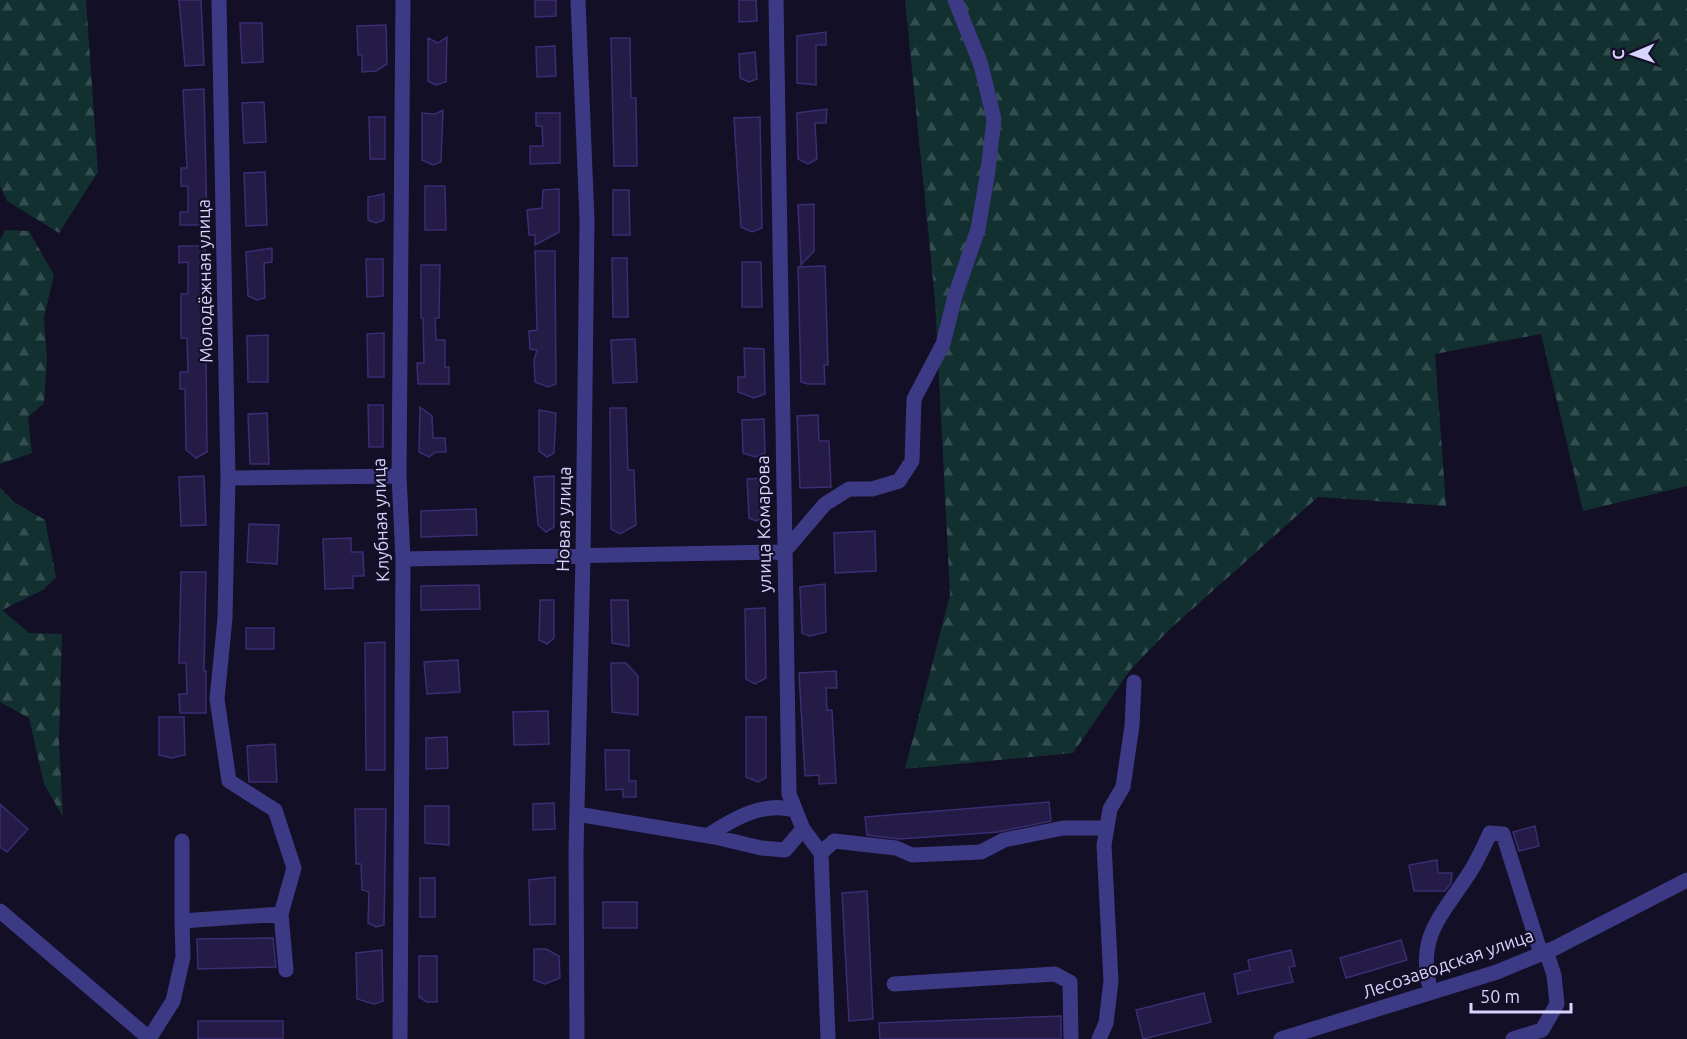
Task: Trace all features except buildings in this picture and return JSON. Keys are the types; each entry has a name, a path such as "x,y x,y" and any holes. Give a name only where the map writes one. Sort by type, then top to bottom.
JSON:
{"street":[{"name":"Молодёжная улица","path":"219,0 228,478 225,618 217,699 229,781 275,810 294,868 281,914"},
{"name":"Клубная улица","path":"400,1039 403,559 399,476 403,0"},
{"name":"Новая улица","path":"577,1039 577,814 584,558 587,220 578,0"},
{"name":"улица Комарова","path":"776,0 789,794 804,829 821,853"},
{"path":"403,559 584,558 784,552 825,504 849,489 873,489 899,481 912,461 914,399 943,344 955,296 978,229 988,171 994,119 981,65 955,0"},
{"path":"228,478 399,476"},
{"path":"1099,1039 1106,1023 1111,981 1104,845 1110,809 1123,787 1132,726 1134,682"},
{"path":"707,836 754,811 780,806 794,810"},
{"path":"577,814 707,836 761,848 785,850 804,829"},
{"path":"828,1039 821,853 834,841 897,848 912,855 981,852 1004,840 1063,828 1107,828"},
{"path":"1431,992 1425,973 1432,927 1467,877 1490,833 1503,834 1554,975 1557,1004 1542,1030 1513,1039"},
{"path":"0,911 150,1039 173,1001 183,957 182,841"},
{"name":"Лесозаводская улица","path":"1281,1039 1497,972 1544,952 1687,880"},
{"path":"182,921 281,914 286,970"},
{"path":"894,984 1055,974 1070,982 1071,1039"}],"green space":[{"path":"0,0 86,0 98,172 59,233 7,201 0,186"},
{"path":"905,0 1687,0 1687,486 1583,511 1541,334 1435,354 1446,506 1318,497 1171,628 1131,669 1073,753 905,769 950,595 935,300"},
{"path":"5,230 29,231 54,275 44,317 47,359 44,403 28,417 32,453 0,464 0,240"},
{"path":"0,487 14,502 45,520 56,577 43,590 2,610 29,633 62,634 59,741 63,817 44,784 29,718 0,702"}]}
